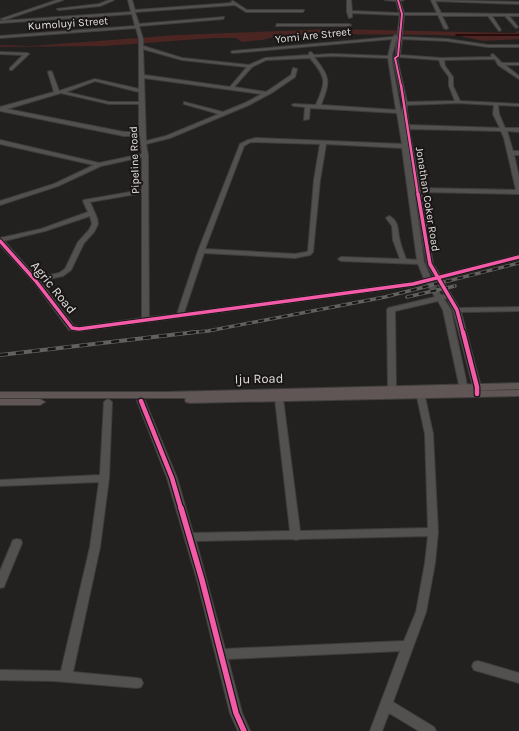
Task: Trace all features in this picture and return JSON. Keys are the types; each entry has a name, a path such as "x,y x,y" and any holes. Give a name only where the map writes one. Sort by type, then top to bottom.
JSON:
{"main road":[{"name":"Iju Road","path":"477,391 519,386"},
{"name":"Iju Road","path":"0,395 167,395 392,389 519,393"},
{"name":"Iju Road","path":"0,402 108,402 421,397 464,391"}],"street":[{"path":"0,21 61,0"},
{"path":"59,9 100,5 112,0"},
{"name":"Pipeline Road","path":"130,0 138,26 141,43 142,134 145,155 146,320"},
{"path":"182,0 184,8"},
{"path":"231,0 246,11 303,11"},
{"path":"277,25 349,26 349,0"},
{"path":"387,0 402,0"},
{"path":"392,0 400,14"},
{"name":"Jonathan Coker Road","path":"398,0 400,14 397,38 398,56 395,58 395,62 405,104 430,264 450,296 456,310 477,391"},
{"path":"446,28 433,0 519,3"},
{"path":"0,21 236,4"},
{"path":"350,12 440,15 519,15"},
{"path":"489,15 499,30"},
{"path":"506,15 516,27"},
{"name":"Kumoluyi Street","path":"0,37 223,18"},
{"path":"511,21 519,21"},
{"name":"Jonathan Coker Road","path":"397,38 390,57 405,146 421,262 428,280 441,298 447,310 464,391"},
{"name":"Yomi Are Street","path":"233,52 397,38 447,40 488,46 519,46"},
{"path":"141,43 182,59 250,66"},
{"path":"307,46 312,56 323,68 326,77 325,86 318,107"},
{"path":"488,46 487,47 500,64 519,78"},
{"path":"0,53 27,54 12,70"},
{"path":"231,88 250,66 265,59 332,55 390,57"},
{"path":"398,56 441,59 496,58"},
{"path":"441,59 443,66 451,77 451,86 458,102"},
{"path":"500,64 519,64"},
{"path":"144,143 168,138 251,102 293,76 295,69"},
{"path":"50,72 59,93"},
{"path":"141,76 264,93"},
{"path":"0,108 59,93 98,79 142,91"},
{"path":"59,93 109,103 142,104"},
{"path":"405,104 458,102 519,105"},
{"path":"186,103 224,114"},
{"path":"418,190 519,191 510,153 496,114 496,104"},
{"path":"294,106 399,112"},
{"path":"306,119 308,106"},
{"path":"0,108 124,134 142,134"},
{"path":"408,127 519,130"},
{"path":"180,315 201,251 242,145 256,140 323,144 405,146"},
{"path":"0,142 99,164"},
{"path":"201,251 288,256 308,254 311,250 317,180 323,144"},
{"path":"510,153 519,153"},
{"path":"0,203 56,185 99,164 145,155"},
{"path":"35,280 61,275 68,270 81,242 92,231 95,224 94,218 86,201 145,191"},
{"path":"0,241 43,230 91,213"},
{"path":"389,218 395,226 396,240 402,250 404,262"},
{"name":"Agric Road","path":"0,241 35,280 72,328 97,328 146,320"},
{"path":"146,320 246,308 438,279 519,257"},
{"path":"340,258 421,262"},
{"path":"392,389 391,310 450,296"},
{"path":"456,310 519,310"},
{"path":"376,731 421,612 430,563 433,532 429,434 421,397"},
{"path":"279,399 296,536"},
{"path":"141,401 172,478 190,537 236,713 244,731"},
{"path":"66,677 94,547 104,478 108,402"},
{"path":"0,483 104,478"},
{"path":"190,537 433,532"},
{"path":"0,584 17,543"},
{"path":"221,654 409,646"},
{"path":"478,666 519,678"},
{"path":"0,675 66,677 138,683"},
{"path":"387,705 430,731"}],"shaded area":[{"path":"334,29 515,33 519,30 519,39 484,41 459,36 439,35 313,34 278,36 262,40 242,42 236,38 213,38 105,46 0,47 0,45 31,46 177,35"}],"waterway":[{"path":"456,35 519,35"}],"railway":[{"path":"190,333 208,331 385,297 519,263"},
{"path":"407,297 455,286"},
{"path":"190,333 196,332"},
{"path":"0,355 190,333"}],"cycle path":[{"path":"398,0 402,14 398,56 395,58 405,104 404,112 430,264 457,310 477,387 477,394"},
{"path":"0,241 35,280 72,328 79,329 413,284 519,257"},
{"path":"141,401 172,478 202,580 236,713 244,731"}]}
